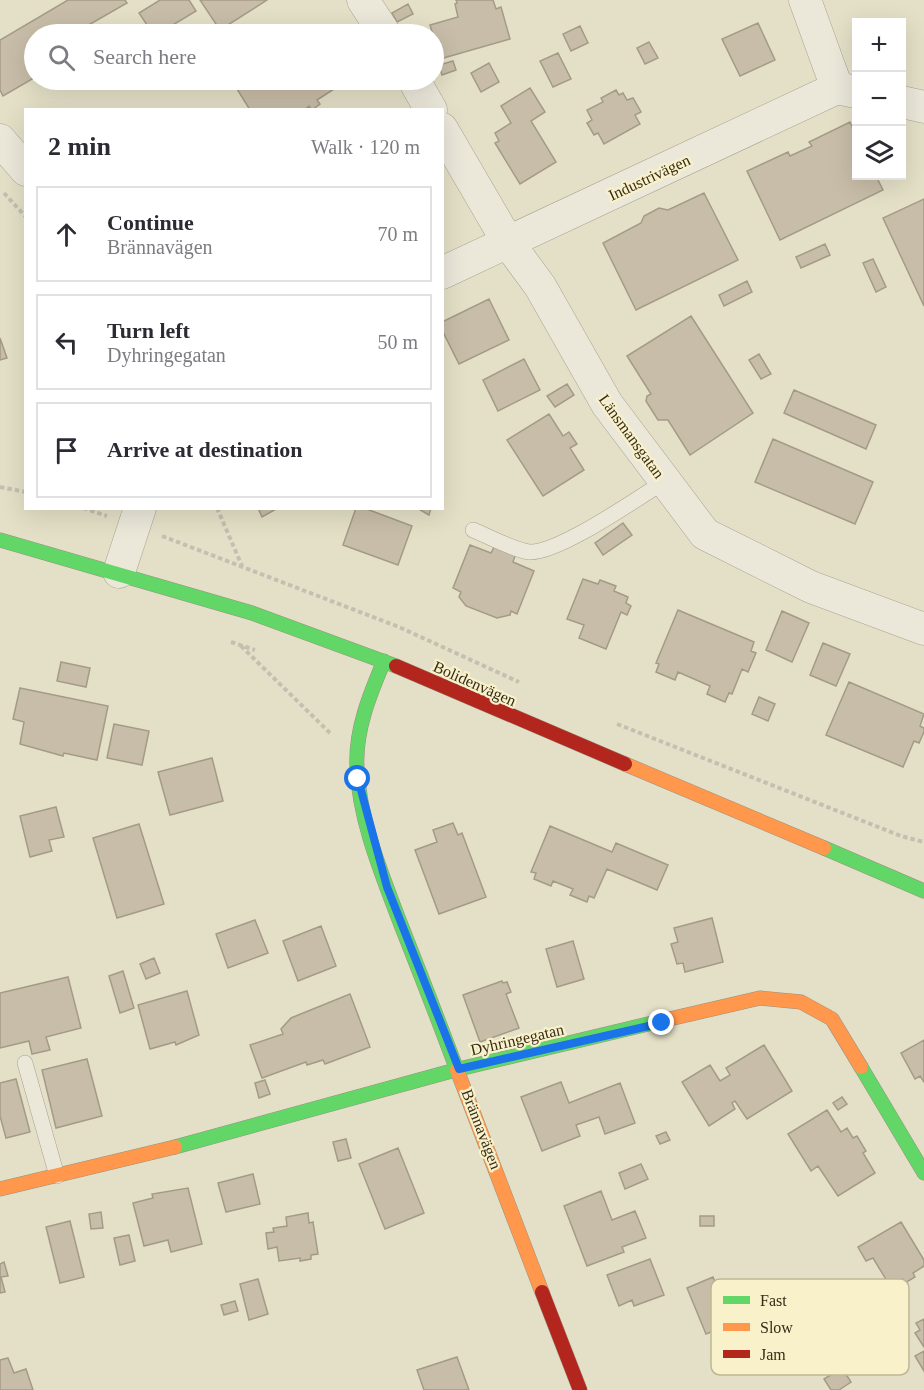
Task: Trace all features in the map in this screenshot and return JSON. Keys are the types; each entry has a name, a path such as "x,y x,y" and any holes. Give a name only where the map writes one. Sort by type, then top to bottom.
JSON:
{"street":[{"path":"363,0 379,24"},
{"path":"805,0 847,90"},
{"path":"420,90 430,108"},
{"name":"Industrivägen","path":"444,272 847,90"},
{"path":"906,103 924,107"},
{"name":"Länsmansgatan","path":"444,132 509,243 540,286 607,404 705,534 811,587 924,629"},
{"path":"0,140 24,168"},
{"path":"118,572 139,510"},
{"name":"Bolidenvägen","path":"0,540 118,572 252,613 384,661 924,891"},
{"name":"Brännavägen","path":"384,661 372,690 361,730 358,779 387,887 459,1069 580,1390"},
{"name":"Dyhringegatan","path":"0,1189 129,1160 459,1069 760,998 801,1002 832,1019 924,1173"}],"lane":[{"path":"473,530 530,552 542,549 573,538 665,481"},
{"path":"26,1063 57,1176"}],"path":[{"path":"0,189 24,215"},
{"path":"0,487 24,492"},
{"path":"88,510 110,517"},
{"path":"218,510 243,567"},
{"path":"178,542 399,627 522,683"},
{"path":"607,720 901,836 924,842"}],"building":[{"path":"68,0 125,0 127,3 90,24 27,24"},
{"path":"160,0 189,0 196,11 175,24 146,24 139,13"},
{"path":"200,0 267,0 229,24 216,24"},
{"path":"456,0 493,0 496,9 501,7 510,39 444,58 444,24 434,24 458,17 455,4"},
{"path":"408,4 413,14 397,22 392,13"},
{"path":"758,23 775,60 740,76 722,39"},
{"path":"24,26 24,84 3,96 0,90 0,40"},
{"path":"580,26 588,43 571,51 563,34"},
{"path":"649,42 658,58 645,64 637,48"},
{"path":"558,53 571,79 553,87 540,61"},
{"path":"453,61 456,70 444,74 444,64"},
{"path":"489,63 499,82 481,92 471,73"},
{"path":"530,88 545,112 531,121 556,162 520,184 495,143 499,141 495,133 511,123 501,106"},
{"path":"238,90 332,90 317,100 320,104 315,108 309,106 306,108 249,108"},
{"path":"616,90 619,95 623,93 627,100 633,98 641,112 635,115 640,124 604,144 598,133 594,135 587,123 592,120 587,110 603,102 601,98"},
{"path":"850,122 852,127 852,180 878,180 883,190 780,240 747,171 788,152 790,156 812,146 809,142"},
{"path":"704,193 738,260 636,310 603,243 641,223 644,216 659,208 668,210"},
{"path":"924,199 924,306 883,218"},
{"path":"825,244 830,255 801,268 796,257"},
{"path":"873,259 886,287 876,292 863,263"},
{"path":"747,281 752,292 724,306 719,295"},
{"path":"489,299 509,340 459,364 444,334 444,321"},
{"path":"691,316 753,413 690,455 668,420 658,420 646,401 647,396 651,394 627,356"},
{"path":"0,338 7,358 0,360"},
{"path":"759,354 771,374 761,379 749,360"},
{"path":"524,359 540,390 498,411 483,380"},
{"path":"567,384 574,395 555,407 547,396"},
{"path":"794,390 876,425 866,449 784,413"},
{"path":"549,414 563,436 569,432 577,444 570,448 584,470 543,496 507,440"},
{"path":"773,439 873,482 855,524 755,482"},
{"path":"259,510 274,510 262,517"},
{"path":"355,510 369,510 412,526 398,565 343,545"},
{"path":"420,510 430,510 429,515"},
{"path":"623,523 632,535 603,555 595,543"},
{"path":"470,545 491,553 495,545 516,553 513,562 534,571 517,614 511,611 510,615 497,618 466,606 459,597 461,592 453,588"},
{"path":"583,579 598,584 600,580 616,586 614,591 628,597 626,603 631,606 627,615 621,612 606,649 579,638 584,625 567,619"},
{"path":"678,610 754,642 751,651 756,653 748,672 742,669 732,694 729,693 725,702 707,694 710,686 678,672 675,680 656,672 659,664 656,663"},
{"path":"782,611 809,623 792,662 766,650"},
{"path":"823,643 850,654 836,686 810,675"},
{"path":"61,662 90,668 86,687 57,681"},
{"path":"849,682 924,714 920,726 924,728 924,732 919,743 914,741 903,767 826,735"},
{"path":"20,688 108,706 97,760 64,753 63,756 20,744 24,722 13,719"},
{"path":"759,697 775,704 768,721 752,714"},
{"path":"114,724 149,731 142,765 107,758"},
{"path":"212,758 223,801 170,815 158,772"},
{"path":"56,807 64,837 49,840 52,851 30,857 20,816"},
{"path":"453,823 458,835 462,833 486,897 439,914 415,850 437,842 433,830"},
{"path":"139,824 164,904 117,918 93,838"},
{"path":"550,826 612,852 616,843 668,865 657,890 607,869 594,898 589,896 587,902 570,895 573,889 553,881 551,886 534,879 536,873 531,872"},
{"path":"712,918 723,962 685,972 683,963 677,964 671,944 678,942 674,928"},
{"path":"255,920 268,953 228,968 216,934"},
{"path":"321,926 336,966 298,981 283,941"},
{"path":"573,941 584,979 557,987 546,949"},
{"path":"154,958 160,973 146,979 140,964"},
{"path":"123,971 134,1008 120,1013 109,976"},
{"path":"68,977 81,1028 46,1037 50,1050 32,1054 29,1041 0,1048 0,993"},
{"path":"502,981 507,982 511,992 506,994 519,1028 480,1042 463,995"},
{"path":"187,991 199,1035 176,1045 175,1042 150,1049 138,1005"},
{"path":"350,994 370,1047 325,1064 323,1060 307,1065 306,1062 262,1078 250,1045 283,1034 281,1029 291,1018"},
{"path":"924,1040 924,1082 920,1076 915,1079 901,1053"},
{"path":"764,1045 792,1091 747,1119 735,1101 732,1103 735,1109 709,1126 682,1082 710,1065 720,1081 730,1075 726,1068"},
{"path":"87,1059 102,1116 56,1128 42,1070"},
{"path":"16,1079 30,1132 6,1138 0,1116 0,1083"},
{"path":"265,1080 270,1094 259,1098 255,1083"},
{"path":"561,1082 569,1103 620,1083 635,1123 605,1134 599,1117 576,1125 580,1136 542,1151 521,1097"},
{"path":"842,1097 847,1104 838,1110 833,1103"},
{"path":"827,1110 841,1132 847,1128 853,1138 857,1136 866,1151 863,1153 875,1173 838,1196 818,1166 811,1171 788,1134"},
{"path":"666,1132 670,1140 660,1144 656,1136"},
{"path":"346,1139 351,1158 338,1161 333,1142"},
{"path":"398,1148 424,1213 385,1229 359,1164"},
{"path":"641,1164 648,1179 625,1189 619,1173"},
{"path":"253,1174 260,1204 226,1212 218,1183"},
{"path":"188,1188 202,1244 171,1252 168,1240 144,1246 133,1203 153,1198 152,1194"},
{"path":"601,1191 612,1220 635,1211 646,1238 622,1247 624,1252 587,1266 564,1206"},
{"path":"101,1212 103,1228 91,1229 89,1214"},
{"path":"308,1213 309,1223 313,1222 318,1254 311,1255 311,1259 300,1261 300,1258 279,1261 277,1247 268,1249 266,1233 274,1232 273,1228 287,1226 286,1217"},
{"path":"700,1216 714,1216 714,1226 700,1226"},
{"path":"70,1221 84,1277 60,1283 46,1227"},
{"path":"901,1222 924,1260 924,1266 913,1273 915,1277 909,1281 886,1279 873,1258 866,1261 858,1247"},
{"path":"129,1235 135,1261 120,1265 114,1238"},
{"path":"650,1259 664,1295 634,1306 632,1300 619,1306 607,1275"},
{"path":"4,1262 8,1276 1,1277 5,1292 0,1293 0,1264"},
{"path":"713,1277 714,1279 711,1279 711,1332 706,1334 687,1288"},
{"path":"258,1279 268,1314 249,1320 240,1284"},
{"path":"235,1301 238,1311 224,1315 221,1305"},
{"path":"924,1319 924,1347 915,1333 920,1330 916,1323"},
{"path":"924,1351 924,1371 915,1356"},
{"path":"457,1357 469,1390 424,1390 417,1370"},
{"path":"8,1358 14,1373 26,1369 33,1390 0,1390 0,1360"},
{"path":"831,1375 846,1375 851,1382 839,1390 831,1390 824,1379"}],"traffic: fast":[{"path":"0,540 252,613 396,666"},
{"path":"384,661 369,699 358,739 357,767 362,807 379,867 457,1070"},
{"path":"824,848 924,891"},
{"path":"175,1147 459,1069 665,1020"},
{"path":"861,1067 924,1173"}],"traffic: slow":[{"path":"625,764 824,848"},
{"path":"665,1020 760,998 801,1002 832,1019 861,1067"},
{"path":"457,1070 542,1292"},
{"path":"0,1189 175,1147"}],"traffic: jam":[{"path":"396,666 625,764"},
{"path":"542,1292 580,1390"}],"route":[{"path":"358,779 372,839 387,887 459,1069 662,1023"}]}
